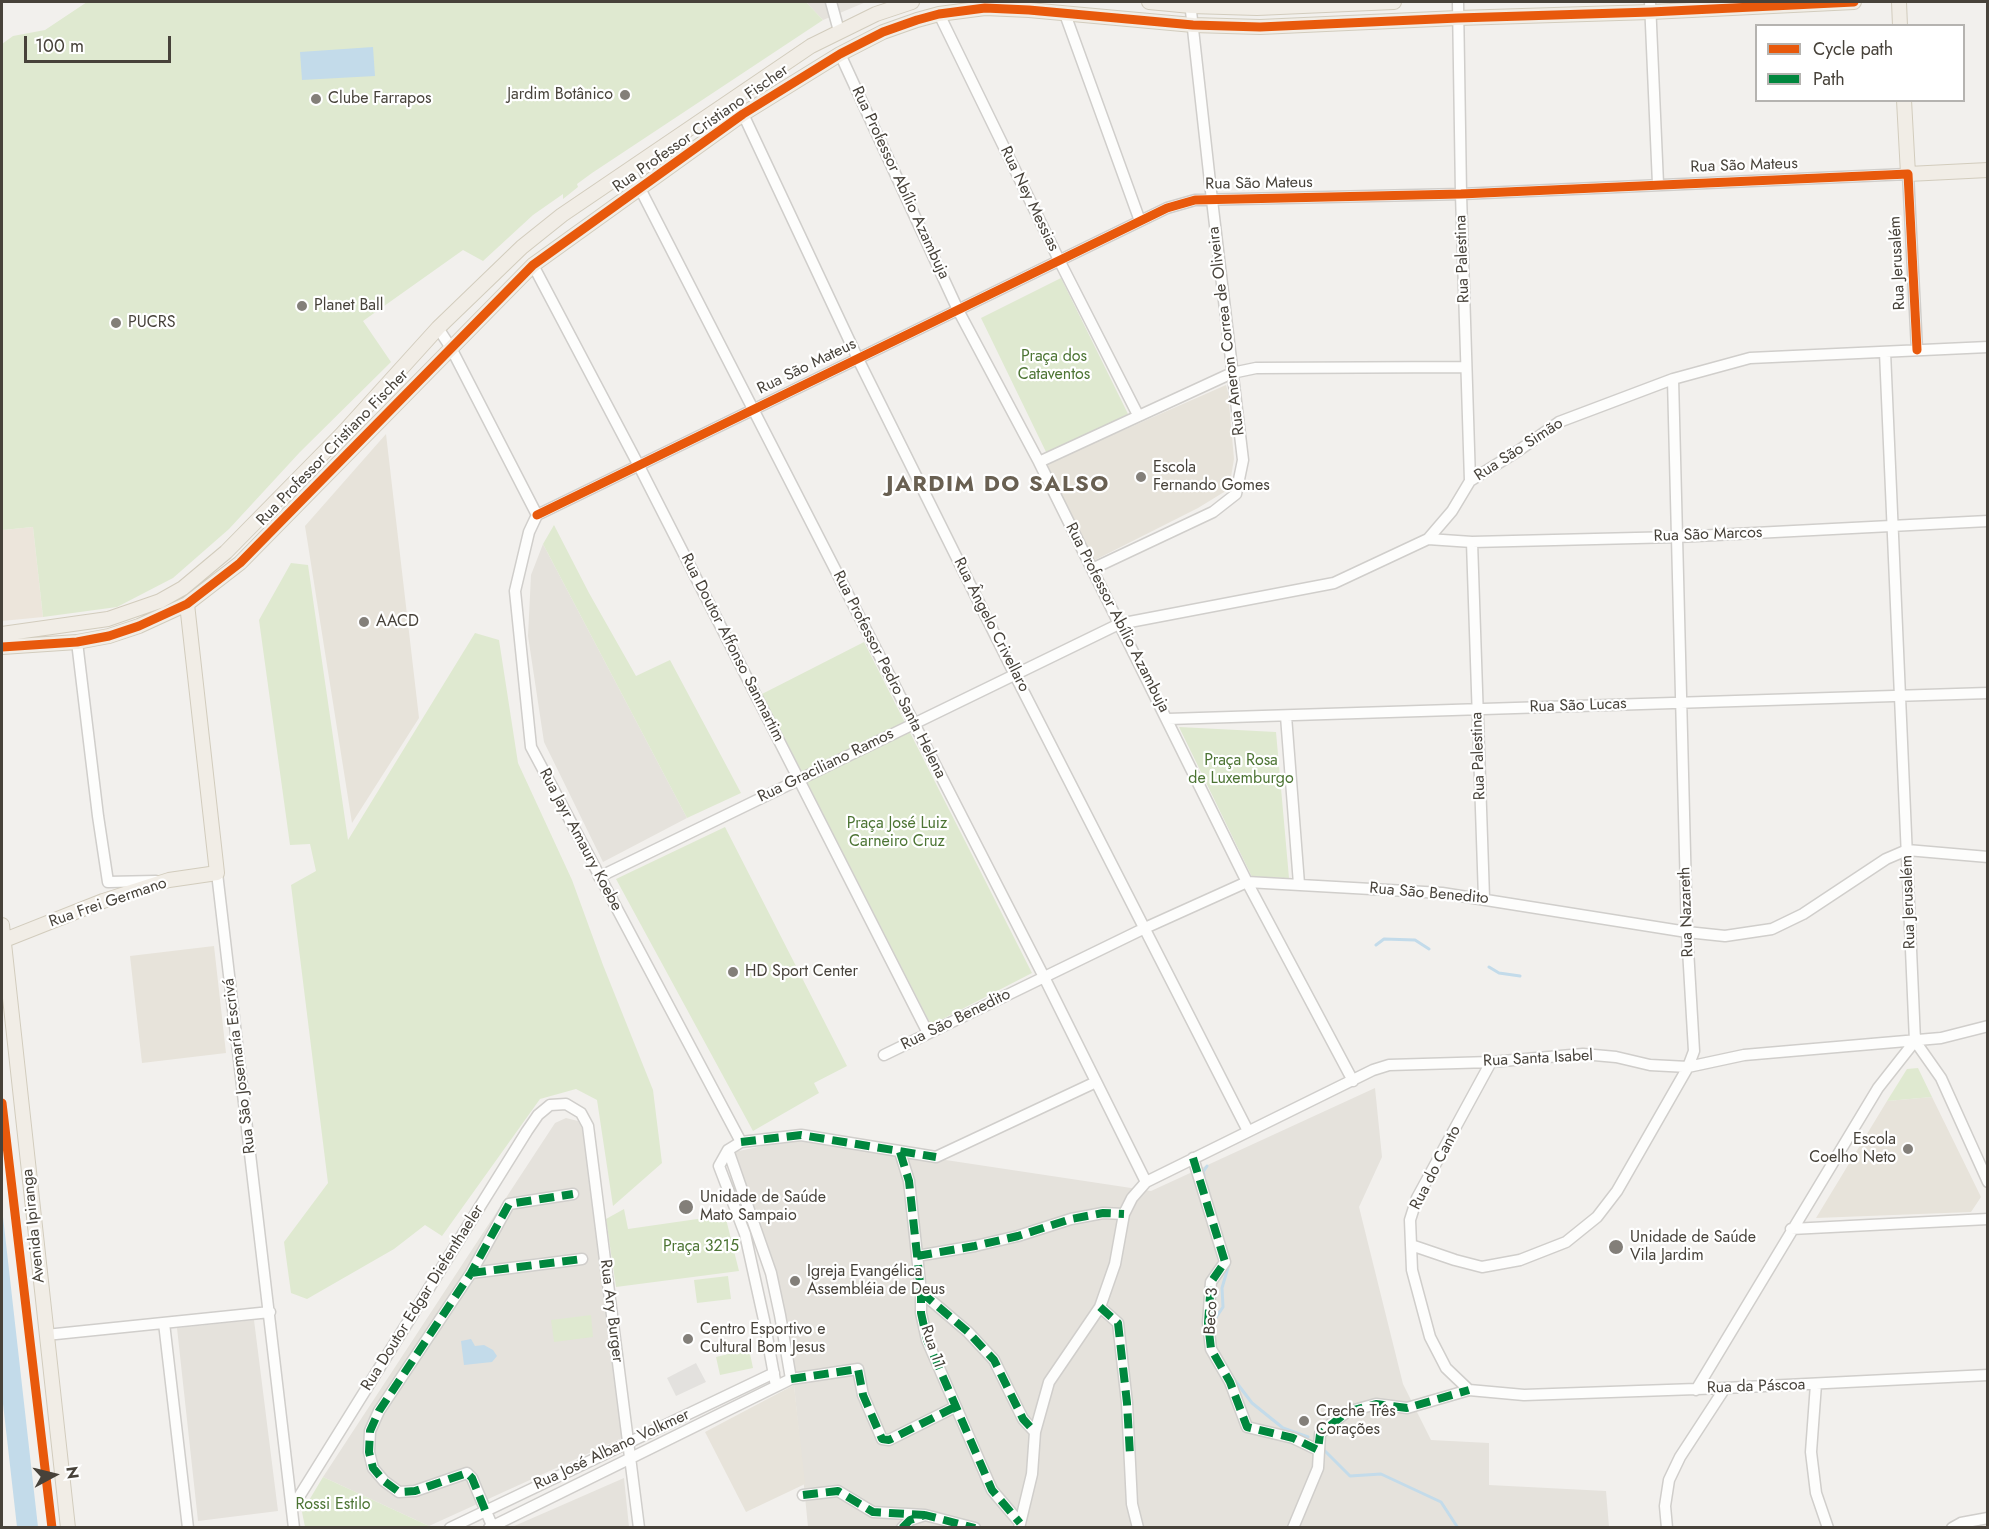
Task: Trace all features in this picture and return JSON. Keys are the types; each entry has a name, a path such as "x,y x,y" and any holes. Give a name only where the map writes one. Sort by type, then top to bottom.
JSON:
{"main road":[{"name":"Rua Professor Cristiano Fischer","path":"2,634 108,619 152,604 183,588 226,552 381,391 438,328 522,247 562,215 811,46 876,14 912,2"},
{"path":"1092,16 1093,2"},
{"path":"1149,2 1257,5 1394,2"},
{"path":"1726,2 1745,8"},
{"name":"Rua Professor Cristiano Fischer","path":"2,647 77,642 109,636 139,626 187,604 240,563 533,265 743,114 840,54 883,32 939,14 986,8 1193,25 1260,27 1650,7 1745,8 1854,2"},
{"path":"1899,2 1900,24"},
{"name":"Rua Jerusalém","path":"1904,102 1908,174"},
{"name":"Rua São Mateus","path":"1908,174 1988,170"},
{"path":"381,391 395,405"},
{"path":"139,626 183,588"},
{"name":"Rua São Josemaría Escrivá","path":"187,604 217,873"},
{"path":"2,626 29,631"},
{"name":"Rua Frei Germano","path":"3,941 103,901 169,880 217,873"},
{"name":"Avenida Ipiranga","path":"2,925 68,1527"}],"street":[{"path":"831,2 839,31"},
{"name":"Rua Palestina","path":"1458,2 1461,194 1470,481"},
{"name":"Rua Aneron Correa de Oliveira","path":"1092,569 1213,512 1236,494 1243,460 1191,4"},
{"path":"1650,7 1658,184"},
{"name":"Rua Ney Messias","path":"939,14 1059,261 1138,415"},
{"path":"1065,14 1140,221"},
{"name":"Rua Professor Abílio Azambuja","path":"840,54 958,310 1039,462 1247,882 1353,1081"},
{"name":"Rua Ângelo Crivellaro","path":"743,114 858,359 1248,1131"},
{"name":"Rua Professor Pedro Santa Helena","path":"630,169 1044,977 1146,1182"},
{"name":"Rua São Mateus","path":"537,515 1167,208 1195,200 1461,194 1908,174"},
{"name":"Rua Jerusalém","path":"1908,174 1917,350"},
{"name":"Rua Doutor Affonso Sanmartim","path":"533,265 639,466 928,1033"},
{"path":"438,328 451,348 537,515"},
{"name":"Rua São Simão","path":"1119,624 1334,583 1428,539 1452,511 1470,481 1559,422 1673,379 1750,358 1988,347"},
{"name":"Rua Jerusalém","path":"1885,352 1915,1041"},
{"path":"1039,462 1232,373 1256,368 1466,367"},
{"name":"Rua Nazareth","path":"1411,1245 1455,1260 1482,1266 1520,1260 1566,1242 1597,1217 1617,1191 1688,1067 1694,1051 1687,932 1673,379"},
{"name":"Rua Jayr Amaury Koebe","path":"537,515 529,532 514,591 531,747 598,877 741,1142"},
{"name":"Rua São Marcos","path":"1428,539 1472,542 1677,537 1988,521"},
{"name":"Rua Palestina","path":"1472,542 1484,898"},
{"name":"Rua Graciliano Ramos","path":"598,877 1119,624"},
{"path":"77,642 108,882 169,880"},
{"name":"Rua São Lucas","path":"1168,719 1988,693"},
{"path":"1286,716 1299,884"},
{"path":"1907,850 1988,857"},
{"name":"Rua São Benedito","path":"884,1054 1145,928 1247,882 1442,893 1725,936 1772,929 1803,914 1886,859 1907,850"},
{"name":"Rua São Josemaría Escrivá","path":"217,873 294,1527"},
{"name":"Rua Santa Isabel","path":"1146,1182 1373,1070 1389,1065 1491,1062 1583,1054 1616,1057 1650,1065 1688,1067 1744,1054 1941,1038 1988,1026"},
{"path":"1696,1390 1878,1088 1915,1041 1941,1078 1988,1182"},
{"name":"Rua do Canto","path":"1469,1390 1446,1368 1430,1337 1412,1270 1410,1220 1417,1198 1491,1062"},
{"path":"776,1386 745,1234 719,1166 728,1150 741,1142 801,1135 936,1157 1096,1082"},
{"name":"Rua Ary Burger","path":"566,1104 582,1113 588,1126 639,1527"},
{"name":"Rua Doutor Edgar Diefenthaeler","path":"292,1508 527,1131 538,1115 550,1105 566,1104"},
{"path":"728,1150 771,1273 791,1379"},
{"name":"Rua 11","path":"900,1152 909,1180 921,1292 921,1313 927,1340 992,1490 1019,1525"},
{"name":"Beco 3","path":"1193,1158 1225,1262 1211,1282 1208,1323 1211,1349 1230,1382 1247,1427 1293,1437 1318,1450"},
{"path":"1019,1525 1032,1474 1035,1432 1049,1382 1100,1307 1115,1264 1124,1214 1132,1198 1146,1182"},
{"path":"492,1527 472,1478 467,1473 415,1491 399,1492 384,1481 373,1468 369,1452 369,1431 379,1412 471,1273 509,1204 573,1194"},
{"path":"917,1256 1018,1236 1071,1219 1103,1213 1124,1214"},
{"path":"1791,1229 1988,1219"},
{"path":"471,1273 582,1259"},
{"path":"921,1292 968,1332 994,1360 1023,1419 1035,1432"},
{"path":"1100,1307 1118,1323 1127,1403 1132,1504 1138,1527"},
{"path":"46,1335 270,1312"},
{"path":"164,1323 188,1527"},
{"name":"Rua José Albano Volkmer","path":"492,1527 791,1379 858,1369 863,1395 882,1439 889,1440 955,1407"},
{"name":"Rua José Albano Volkmer","path":"450,1527 774,1373"},
{"name":"Rua da Páscoa","path":"1469,1390 1524,1395 1696,1390 1988,1375"},
{"path":"1816,1384 1811,1452 1816,1493 1828,1527"},
{"path":"1667,1527 1665,1506 1669,1480 1680,1457 1725,1388"},
{"path":"1293,1527 1318,1468 1320,1434 1347,1412 1376,1404 1407,1408 1469,1390"},
{"path":"803,1495 837,1491 873,1512 925,1515 975,1527"},
{"path":"902,1527 910,1520 925,1515"},
{"path":"1952,1527 1987,1520"}],"shaded area":[{"path":"806,2 866,2 823,20"},
{"name":"Escola Fernando Gomes","path":"1226,385 1234,459 1229,489 1198,508 1093,561 1044,465"},
{"name":"AACD","path":"386,434 419,718 352,823 305,526"},
{"path":"33,527 43,617 2,621 2,530"},
{"path":"543,544 687,818 603,862 544,742 528,636 531,575"},
{"path":"214,946 226,1053 142,1063 130,956"},
{"path":"1375,1088 1382,1157 1359,1207 1403,1384 1431,1440 1489,1443 1489,1485 1606,1491 1609,1527 808,1527 794,1385 776,1278 734,1152 800,1138 1151,1191"},
{"name":"Escola Coelho Neto","path":"1932,1097 1981,1197 1971,1212 1816,1218 1887,1101"},
{"path":"566,1118 578,1121 584,1132 622,1438 429,1526 323,1477 555,1123"},
{"path":"254,1320 278,1511 198,1521 177,1328"},
{"path":"696,1363 706,1382 676,1396 667,1378"},
{"path":"794,1385 805,1484 746,1512 705,1432"},
{"path":"624,1478 629,1527 512,1527"}],"green space":[{"path":"87,2 806,2 823,20 592,173 577,184 578,187 563,199 563,194 533,215 483,261 463,250 363,321 391,362 300,452 229,529 173,578 117,607 43,617 33,527 2,530 2,44 13,36 45,30"},
{"name":"Praça dos Cataventos","path":"1061,278 1128,414 1047,454 981,318"},
{"path":"554,525 636,676 670,660 741,793 687,818 543,544"},
{"path":"291,563 308,565 348,840 475,633 499,640 518,763 572,880 653,1090 662,1163 613,1206 597,1100 576,1089 540,1099 442,1236 425,1225 394,1249 307,1299 291,1293 284,1242 328,1183 291,885 316,871 310,844 290,845 259,620"},
{"name":"Praça José Luiz Carneiro Cruz","path":"864,642 1032,973 931,1025 762,694"},
{"name":"Praça Rosa de Luxemburgo","path":"1179,727 1276,732 1289,878 1252,877"},
{"name":"HD Sport Center","path":"725,827 847,1066 814,1083 819,1093 753,1131 616,879"},
{"path":"1918,1068 1932,1097 1887,1101 1907,1069"},
{"name":"Praça 3215","path":"624,1209 628,1229 725,1215 739,1271 616,1287 606,1219"},
{"path":"728,1276 731,1299 697,1303 694,1280"},
{"path":"591,1315 593,1337 554,1342 551,1320"},
{"path":"749,1349 753,1368 720,1375 716,1357"},
{"name":"Rossi Estilo","path":"323,1477 429,1526 305,1527 302,1512"}],"water":[{"path":"373,47 375,76 302,80 300,52"},
{"path":"2,1208 38,1527 17,1527 2,1395"},
{"path":"471,1339 475,1346 484,1345 493,1350 497,1356 492,1362 464,1365 461,1341"}],"waterway":[{"path":"1376,945 1384,939 1415,940 1429,949"},
{"path":"1489,967 1499,973 1520,976"},
{"path":"1204,1175 1203,1172 1207,1166"},
{"path":"1214,1326 1213,1322 1223,1307 1222,1288 1229,1264"},
{"path":"1233,1378 1252,1403 1283,1428 1308,1437"},
{"path":"1325,1451 1350,1476 1381,1474 1441,1502 1458,1528"}],"marked path":[{"path":"741,1142 801,1135 936,1157"},
{"path":"900,1152 909,1181 921,1292 921,1313 927,1340 992,1490 1020,1523"},
{"path":"1193,1158 1225,1262 1211,1282 1208,1323 1211,1349 1230,1382 1247,1427 1293,1438 1318,1450 1320,1434 1347,1412 1376,1404 1407,1408 1469,1390"},
{"path":"485,1510 472,1478 467,1473 415,1491 399,1492 384,1481 373,1468 369,1452 370,1431 379,1411 471,1273 509,1204 573,1194"},
{"path":"917,1256 1018,1236 1071,1219 1103,1213 1124,1214"},
{"path":"471,1273 582,1259"},
{"path":"921,1292 968,1332 994,1360 1023,1419 1035,1432"},
{"path":"1100,1307 1118,1323 1130,1455"},
{"path":"791,1379 858,1369 863,1395 882,1439 889,1440 955,1407"},
{"path":"803,1495 838,1491 873,1512 925,1515"},
{"path":"902,1528 910,1520 925,1515 975,1528"}],"cycle path":[{"path":"2,647 77,642 109,636 139,626 187,604 240,563 533,265 743,114 840,54 883,32 917,20 939,14 985,8 1193,25 1260,27 1854,2"},
{"path":"537,515 1167,208 1195,200 1461,194 1908,174 1917,350"},
{"path":"2,1103 52,1528"}],"place":[{"name":"Jardim Botânico","path":"625,95"},
{"name":"Clube Farrapos","path":"316,99"},
{"name":"Planet Ball","path":"302,306"},
{"name":"PUCRS","path":"116,323"},
{"name":"Escola Fernando Gomes","path":"1141,477"},
{"name":"AACD","path":"364,622"},
{"name":"HD Sport Center","path":"733,972"},
{"name":"Escola Coelho Neto","path":"1908,1149"},
{"name":"Unidade de Saúde Mato Sampaio","path":"686,1207"},
{"name":"Unidade de Saúde Vila Jardim","path":"1616,1247"},
{"name":"Igreja Evangélica Assembléia de Deus","path":"795,1281"},
{"name":"Centro Esportivo e Cultural Bom Jesus","path":"688,1339"},
{"name":"Creche Três Corações","path":"1304,1421"}],"district":[{"name":"JARDIM DO SALSO","path":"998,486"}]}
